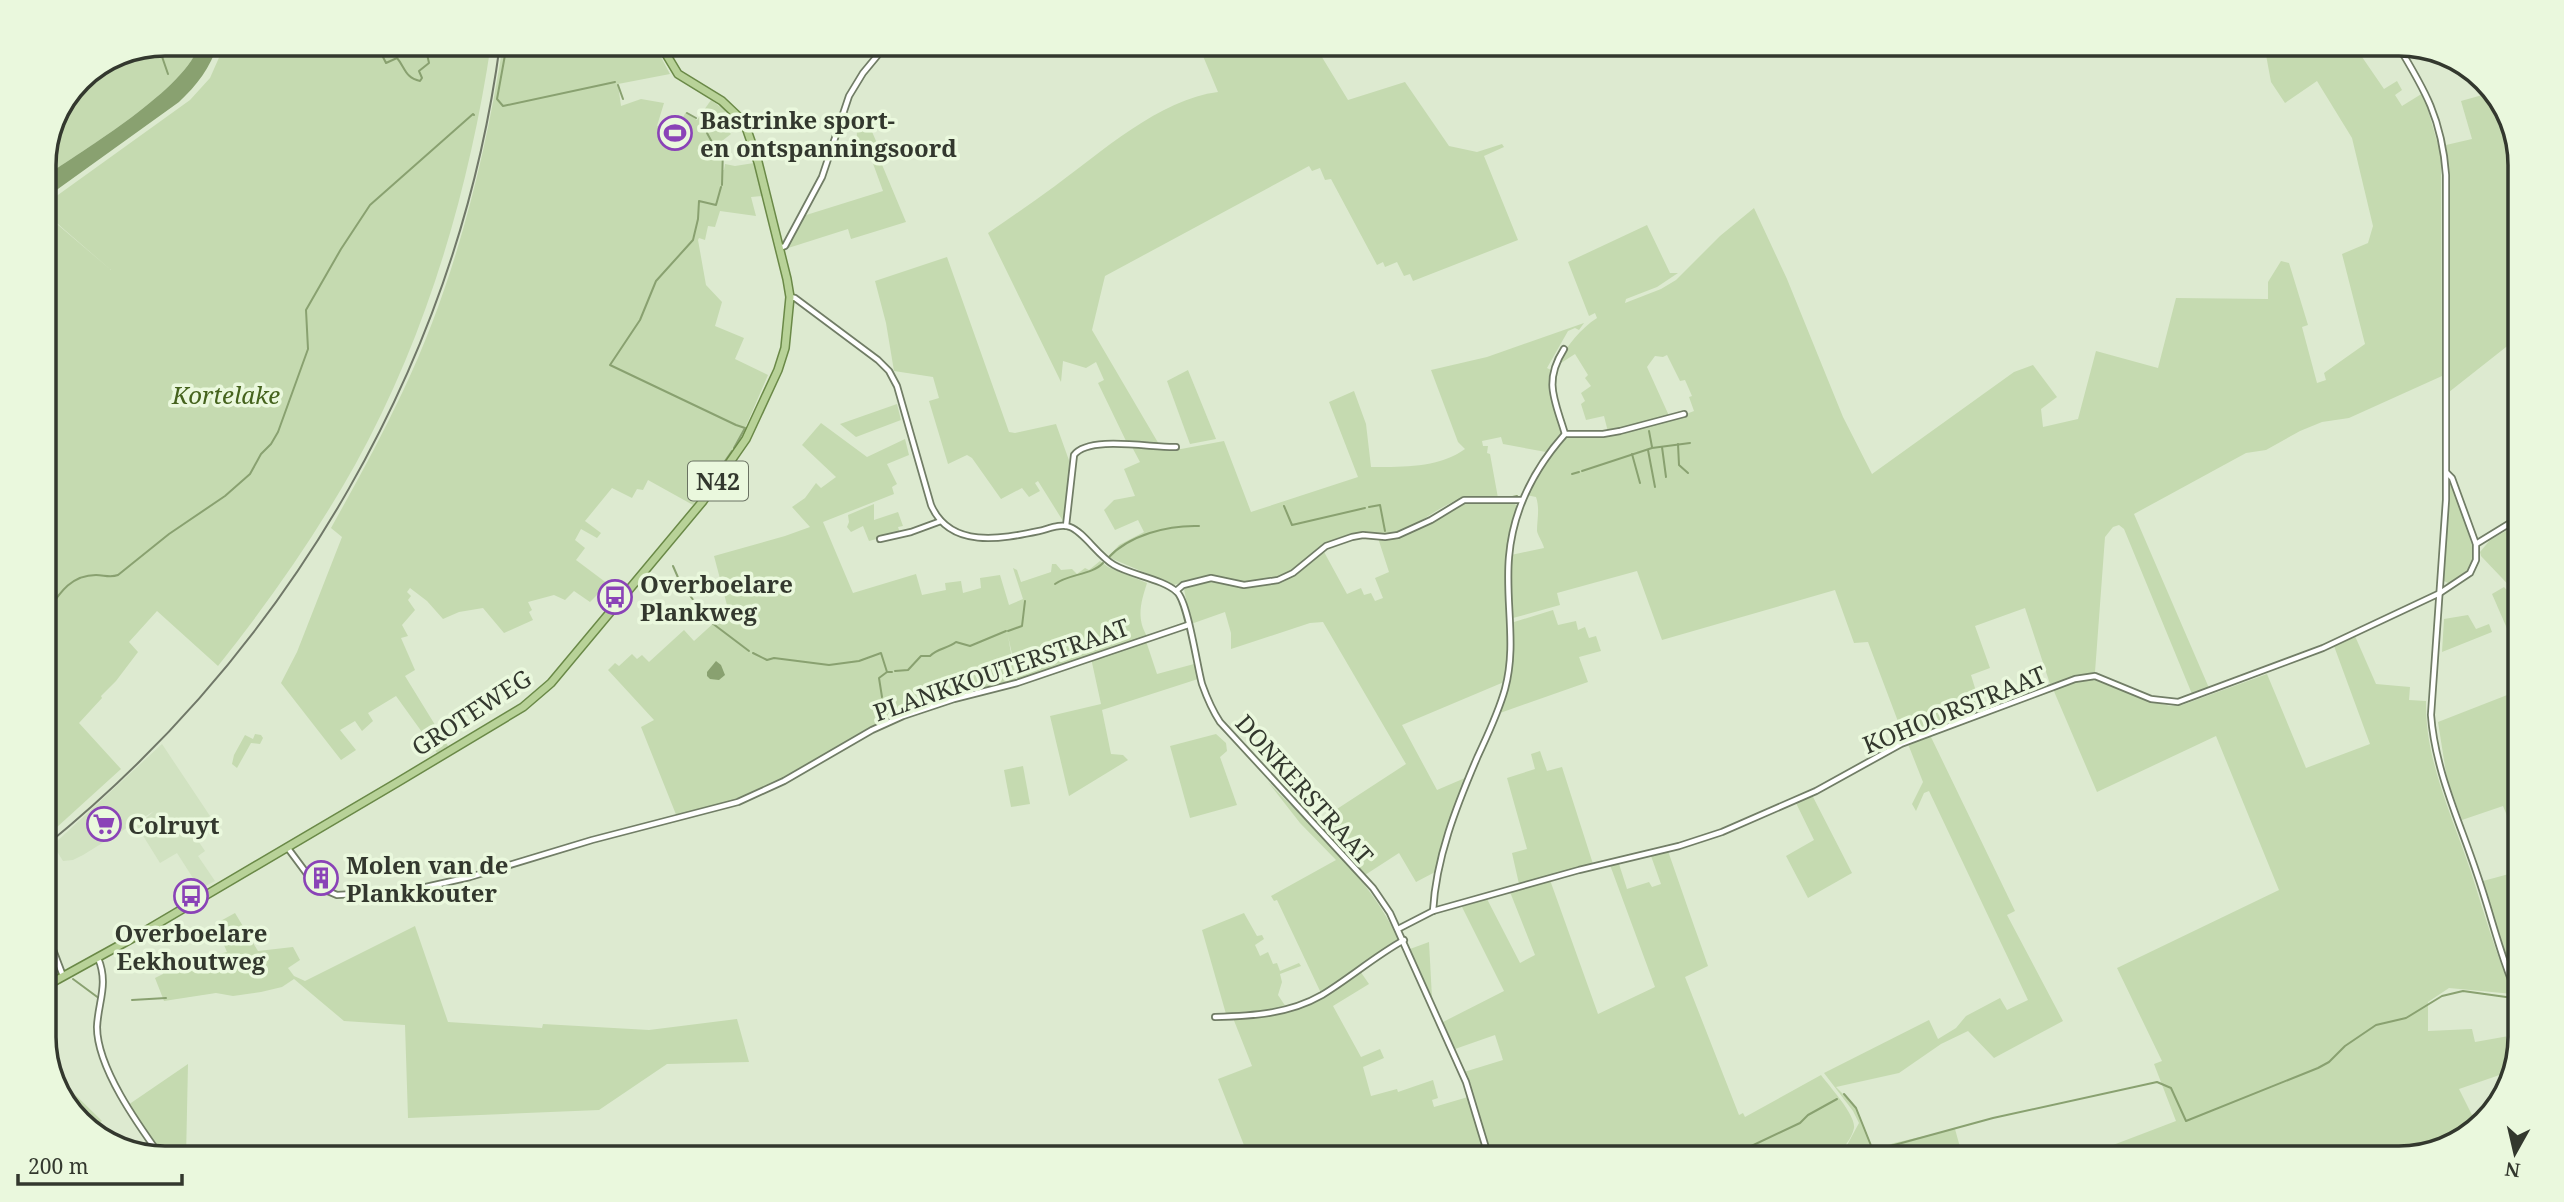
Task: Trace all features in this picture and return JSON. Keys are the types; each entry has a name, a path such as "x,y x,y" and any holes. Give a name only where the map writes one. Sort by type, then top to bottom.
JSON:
{"main road":[{"name":"GROTEWEG","path":"56,981 99,958 523,707 551,683 703,501 746,439 778,370 785,348 790,297 758,162 742,120 722,101 678,74 667,56"}],"street":[{"path":"779,248 785,246 822,177 849,96 877,56"},
{"path":"2404,57 2431,102 2444,156 2446,473 2431,715 2435,751 2508,974"},
{"path":"790,297 878,360 893,378 931,505 941,521 960,534 985,539 1072,527 1114,565 1177,591 1183,585 1210,578 1244,584 1278,580 1293,573 1326,546 1363,535 1391,537 1416,527 1464,500 1521,500"},
{"path":"1564,349 1555,366 1550,387 1565,434"},
{"path":"1433,911 1437,879 1452,823 1497,714 1510,671 1512,644 1509,557 1521,500 1540,465 1565,434 1620,431 1684,414"},
{"path":"1066,526 1074,455 1079,449 1101,445 1176,447"},
{"path":"2446,473 2452,478 2476,544 2508,524"},
{"path":"880,539 911,533 941,521"},
{"name":"KOHOORSTRAAT","path":"1398,929 1433,911 1703,839 1816,791 1901,744 2076,679 2095,676 2151,699 2178,702 2323,648 2440,593 2470,573 2476,560 2476,544"},
{"name":"DONKERSTRAAT","path":"1177,591 1182,597 1202,683 1220,722 1373,888 1398,929 1466,1082 1485,1146"},
{"name":"PLANKKOUTERSTRAAT","path":"287,847 316,886 337,895 408,891 470,877 592,840 738,802 784,781 872,730 903,716 954,699 1017,683 1188,625"},
{"path":"1215,1017 1254,1016 1295,1007 1320,996 1404,940"},
{"path":"56,958 63,977"},
{"path":"99,958 104,986 98,1022 99,1041 119,1092 153,1145"}],"shaded area":[{"path":"193,56 213,56 197,83 179,102 56,190 56,169 156,98"},
{"path":"716,661 725,675 719,680 707,676"},
{"path":"162,744 210,816 190,829 205,851 198,856 215,881 200,889 177,853 160,863 137,826 154,811 73,860 63,861 56,850 56,842"}],"green space":[{"path":"193,56 176,79 156,98 56,169 64,123 74,104 104,74 123,64 144,58"},
{"name":"Kortelake","path":"220,56 489,56 471,153 442,260 404,365 355,465 291,568 218,666 157,611 129,642 138,652 79,723 121,769 56,828 56,223 111,270 56,222 56,196 190,100 210,78"},
{"path":"501,56 660,56 670,74 618,84 621,106 641,99 664,103 657,126 674,132 686,112 697,120 711,100 726,111 718,119 731,134 718,144 722,155 722,170 725,164 735,166 754,163 762,196 751,197 756,216 720,211 715,227 708,226 705,240 698,240 706,285 722,302 715,326 744,338 735,359 768,375 740,440 693,505 648,480 643,490 637,489 632,498 612,488 585,521 601,533 597,538 581,529 575,540 585,548 576,560 608,584 590,602 574,591 565,600 554,595 528,602 533,620 504,633 483,608 459,612 443,619 427,601 410,588 407,592 411,596 408,600 415,610 402,625 408,636 401,638 415,670 405,676 448,746 437,753 396,696 368,713 373,721 362,731 355,721 340,730 356,750 341,760 281,683 297,652 342,537 331,528 395,409 438,308 477,177"},
{"path":"1203,56 1321,56 1348,100 1405,82 1449,146 1477,152 1502,144 1504,147 1484,156 1518,240 1413,281 1410,274 1404,276 1397,262 1385,267 1383,262 1377,265 1331,179 1325,180 1320,168 1312,171 1309,166 1105,276 1092,330 1160,446 1127,443 1098,383 1104,380 1096,362 1086,368 1063,361 1061,382 988,233 1153,116 1174,105 1218,92"},
{"path":"2266,56 2361,56 2384,89 2397,81 2402,90 2395,95 2402,106 2423,93 2441,155 2442,376 2349,418 2322,422 2266,450 2246,453 2134,514 2209,688 2192,694 2124,529 2119,525 2113,527 2105,537 2095,672 2050,684 2025,608 1975,626 1990,668 1971,675 1982,711 1905,740 1868,642 1854,643 1835,590 1662,640 1637,571 1557,593 1560,605 1513,618 1511,555 1544,548 1537,531 1536,497 1526,495 1541,465 1564,437 1603,436 1626,432 1694,411 1689,397 1692,396 1685,380 1680,381 1667,355 1655,356 1647,367 1670,418 1608,432 1604,416 1586,420 1581,404 1585,401 1581,393 1591,386 1585,378 1588,375 1575,354 1561,363 1558,362 1575,338 1597,318 1595,313 1589,316 1568,262 1647,225 1670,273 1678,273 1657,287 1626,299 1625,303 1676,280 1720,236 1754,208 1787,279 1843,417 1872,474 2014,372 2033,365 2057,397 2041,409 2043,427 2078,419 2096,351 2158,368 2176,298 2268,299 2268,282 2281,261 2289,263 2308,325 2302,327 2317,383 2326,380 2324,373 2365,344 2342,254 2368,243 2373,226 2352,138 2317,81 2285,103 2271,82"},
{"path":"2482,95 2500,123 2504,137 2508,158 2508,345 2449,392 2449,182 2446,145 2472,139 2461,101"},
{"path":"859,114 865,126 870,127 876,141 875,148 906,222 851,239 848,229 785,249 803,216 883,191 871,158 860,147 856,115"},
{"path":"947,257 1009,432 1056,424 1071,466 1063,521 1038,481 1035,483 1040,491 1029,497 1022,488 1001,499 972,458 967,455 948,464 929,401 939,398 933,377 894,371 875,281"},
{"path":"1584,323 1579,330 1575,328 1568,331 1547,368 1551,370 1550,394 1562,431 1560,438 1546,452 1503,444 1501,437 1482,441 1483,446 1488,446 1487,453 1490,454 1498,498 1474,497 1452,502 1408,528 1388,535 1357,533 1338,538 1312,554 1300,570 1323,550 1347,594 1361,588 1364,595 1371,593 1375,601 1383,598 1375,578 1389,572 1378,538 1390,539 1412,532 1463,503 1481,500 1513,502 1517,506 1507,553 1509,639 1504,682 1402,725 1437,790 1465,778 1448,823 1437,871 1416,882 1399,853 1365,875 1317,822 1406,764 1323,622 1310,623 1231,649 1231,633 1225,612 1191,624 1184,589 1204,581 1239,587 1262,586 1262,582 1202,576 1174,585 1108,557 1119,545 1144,532 1138,520 1115,530 1104,510 1114,500 1135,496 1124,469 1140,462 1132,447 1181,449 1224,441 1251,512 1358,477 1329,402 1354,391 1366,424 1371,467 1420,465 1444,460 1465,449 1458,442 1431,370 1487,357"},
{"path":"1188,370 1216,439 1190,444 1167,381"},
{"path":"897,404 901,420 856,437 840,424"},
{"path":"821,423 867,457 905,439 909,455 887,464 897,484 892,487 894,494 823,522 853,593 916,574 922,595 946,590 945,583 961,581 963,593 981,588 980,578 1000,575 1009,605 1023,599 1013,568 1017,570 1021,582 1051,572 1052,564 1056,564 1061,570 1072,569 1077,574 1085,568 1089,570 1100,561 1147,583 1141,603 1141,616 1147,636 1018,681 1008,636 1016,682 922,707 873,727 772,785 737,800 677,817 641,727 654,720 608,670 615,663 619,666 632,654 637,659 642,655 649,662 684,630 694,641 716,621 709,615 728,609 714,556 810,527 792,507 805,498 816,483 821,488 836,477 802,445"},
{"path":"2449,482 2455,490 2474,552 2469,567 2450,584 2444,581"},
{"path":"874,504 874,520 898,512 903,526 898,527 900,533 869,541 863,526 851,532 847,527 848,515"},
{"path":"2508,530 2508,584 2481,556 2480,552 2490,540"},
{"path":"2504,587 2508,592 2508,631 2492,594"},
{"path":"1553,610 1558,625 1576,621 1578,630 1585,627 1589,638 1596,636 1601,651 1579,657 1588,682 1500,713 1513,669 1514,622"},
{"path":"2468,615 2476,629 2489,624 2492,632 2442,652 2444,619"},
{"path":"2355,636 2376,684 2410,687 2409,700 2426,701 2430,745 2441,788 2508,981 2508,994 2449,988 2428,1002 2428,1031 2472,1029 2475,1042 2508,1036 2501,1074 2459,1089 2473,1117 2460,1128 2434,1140 2413,1145 2110,1146 2176,1121 2154,1064 2162,1061 2117,968 2279,890 2216,736 2097,792 2053,689 2095,678 2147,701 2171,706 2182,705 2267,674 2306,768 2370,744 2334,646"},
{"path":"1146,641 1157,674 1194,664 1198,679 1102,710 1111,754 1123,755 1128,760 1069,796 1050,716 1101,704 1091,658"},
{"path":"2508,695 2508,818 2503,806 2462,820 2447,779 2438,722"},
{"path":"255,734 263,738 260,744 251,743 237,768 232,764 234,755 245,735 253,739"},
{"path":"1216,734 1226,743 1227,751 1220,757 1237,805 1190,818 1170,746"},
{"path":"1930,735 2015,911 2007,915 2063,1021 1994,1058 1968,1031 1941,1044 1899,1073 1836,1087 1856,1107 1871,1146 1847,1146 1859,1123 1824,1073 1929,1020 1938,1039 1956,1028 1966,1016 2000,998 2007,1010 2028,1000 1929,791 1924,793 1916,811 1912,804 1923,782 1908,744"},
{"path":"1540,751 1547,771 1562,767 1593,864 1519,884 1512,853 1527,849 1507,778 1535,769 1531,754"},
{"path":"1023,766 1030,804 1011,807 1004,770"},
{"path":"1268,782 1357,875 1387,917 1398,939 1322,992 1277,900 1274,901 1271,896 1336,860 1300,823"},
{"path":"1812,795 1852,873 1808,898 1786,856 1814,840 1796,803"},
{"path":"1668,851 1708,966 1685,977 1739,1115 1743,1113 1745,1117 1821,1075 1851,1116 1854,1128 1845,1146 1489,1146 1464,1072 1503,1060 1495,1035 1455,1049 1443,1022 1504,991 1462,907 1487,899 1520,963 1535,955 1510,892 1550,880 1598,1014 1655,987 1610,865 1619,864 1627,889 1649,882 1652,887 1661,884 1651,856"},
{"path":"2508,874 2508,962 2496,929 2483,881"},
{"path":"235,913 258,951 293,947 300,960 288,968 294,976 305,981 415,926 448,1022 542,1028 543,1024 649,1030 737,1019 749,1062 667,1064 599,1110 408,1118 405,1025 344,1021 294,979 282,987 261,992 233,996 216,993 164,1001 155,978 163,974 160,967 170,965 172,969 197,959 227,952 215,924"},
{"path":"1244,913 1257,936 1262,935 1264,939 1255,945 1260,956 1268,952 1273,964 1277,963 1280,971 1299,963 1301,966 1280,974 1282,982 1278,995 1286,1007 1260,1013 1226,1014 1202,930"},
{"path":"1429,942 1432,998 1410,949"},
{"path":"1360,971 1369,984 1333,1006 1361,1057 1380,1049 1384,1058 1363,1067 1371,1096 1397,1089 1398,1092 1433,1080 1438,1098 1432,1100 1434,1107 1468,1097 1482,1146 1244,1146 1218,1079 1252,1066 1233,1018 1286,1011 1330,991"},
{"path":"188,1064 186,1146 155,1145 128,1105"},
{"path":"69,1089 102,1121 99,1123 83,1109"},
{"path":"1955,1129 1960,1146 1885,1146 1894,1143"}],"waterway":[{"path":"162,56 168,74"},
{"path":"382,56 386,63 397,58 408,75 420,81 422,78 419,71 429,63 427,56"},
{"path":"505,56 497,99 503,106 615,82"},
{"path":"618,85 623,99"},
{"path":"687,113 696,118"},
{"path":"56,598 78,579 96,575 118,575 169,534 225,496 250,474 278,432 308,349 306,310 341,249 370,205 474,115"},
{"path":"701,122 707,132"},
{"path":"707,133 713,144 722,146 723,149 722,185"},
{"path":"721,187 716,205 699,201 693,240 656,281 640,320 610,365 745,428 734,448"},
{"path":"1649,431 1652,447"},
{"path":"1582,471 1652,448 1690,443"},
{"path":"1678,444 1679,465 1688,473"},
{"path":"1662,447 1666,477"},
{"path":"1648,450 1655,487"},
{"path":"723,464 732,451"},
{"path":"1632,454 1640,483"},
{"path":"702,494 722,467"},
{"path":"1572,474 1579,472"},
{"path":"1508,498 1517,496"},
{"path":"1466,498 1481,498"},
{"path":"1435,515 1460,499"},
{"path":"1369,507 1380,505 1385,531"},
{"path":"1284,506 1292,525 1365,508"},
{"path":"1108,558 1127,543 1150,533 1175,527 1199,526"},
{"path":"1055,584 1093,570 1103,563"},
{"path":"673,566 680,582 708,620 749,651"},
{"path":"1008,631 1022,626 1025,601"},
{"path":"895,671 908,670 921,656 930,656 956,642 970,646 1006,631"},
{"path":"753,653 767,660 774,658 829,665 859,661 881,653 887,672 892,672"},
{"path":"882,697 879,678 887,672"},
{"path":"73,979 100,999"},
{"path":"1891,1146 1993,1118 2157,1082 2171,1088 2186,1121 2318,1068 2376,1025 2406,1018 2442,996 2463,991 2508,997"},
{"path":"132,1000 166,998"},
{"path":"1844,1094 1856,1108 1871,1146"},
{"path":"1751,1146 1800,1123 1808,1115 1837,1099"}],"railway":[{"path":"56,836 133,768 214,681 286,588 349,489 402,384 446,274 478,161 498,56"}],"place":[{"name":"Bastrinke sport- en ontspanningsoord","path":"675,133"},
{"name":"Overboelare Plankweg","path":"615,597"},
{"name":"Colruyt","path":"104,824"},
{"name":"Molen van de Plankkouter","path":"321,878"},
{"name":"Overboelare Eekhoutweg","path":"191,896"}]}
